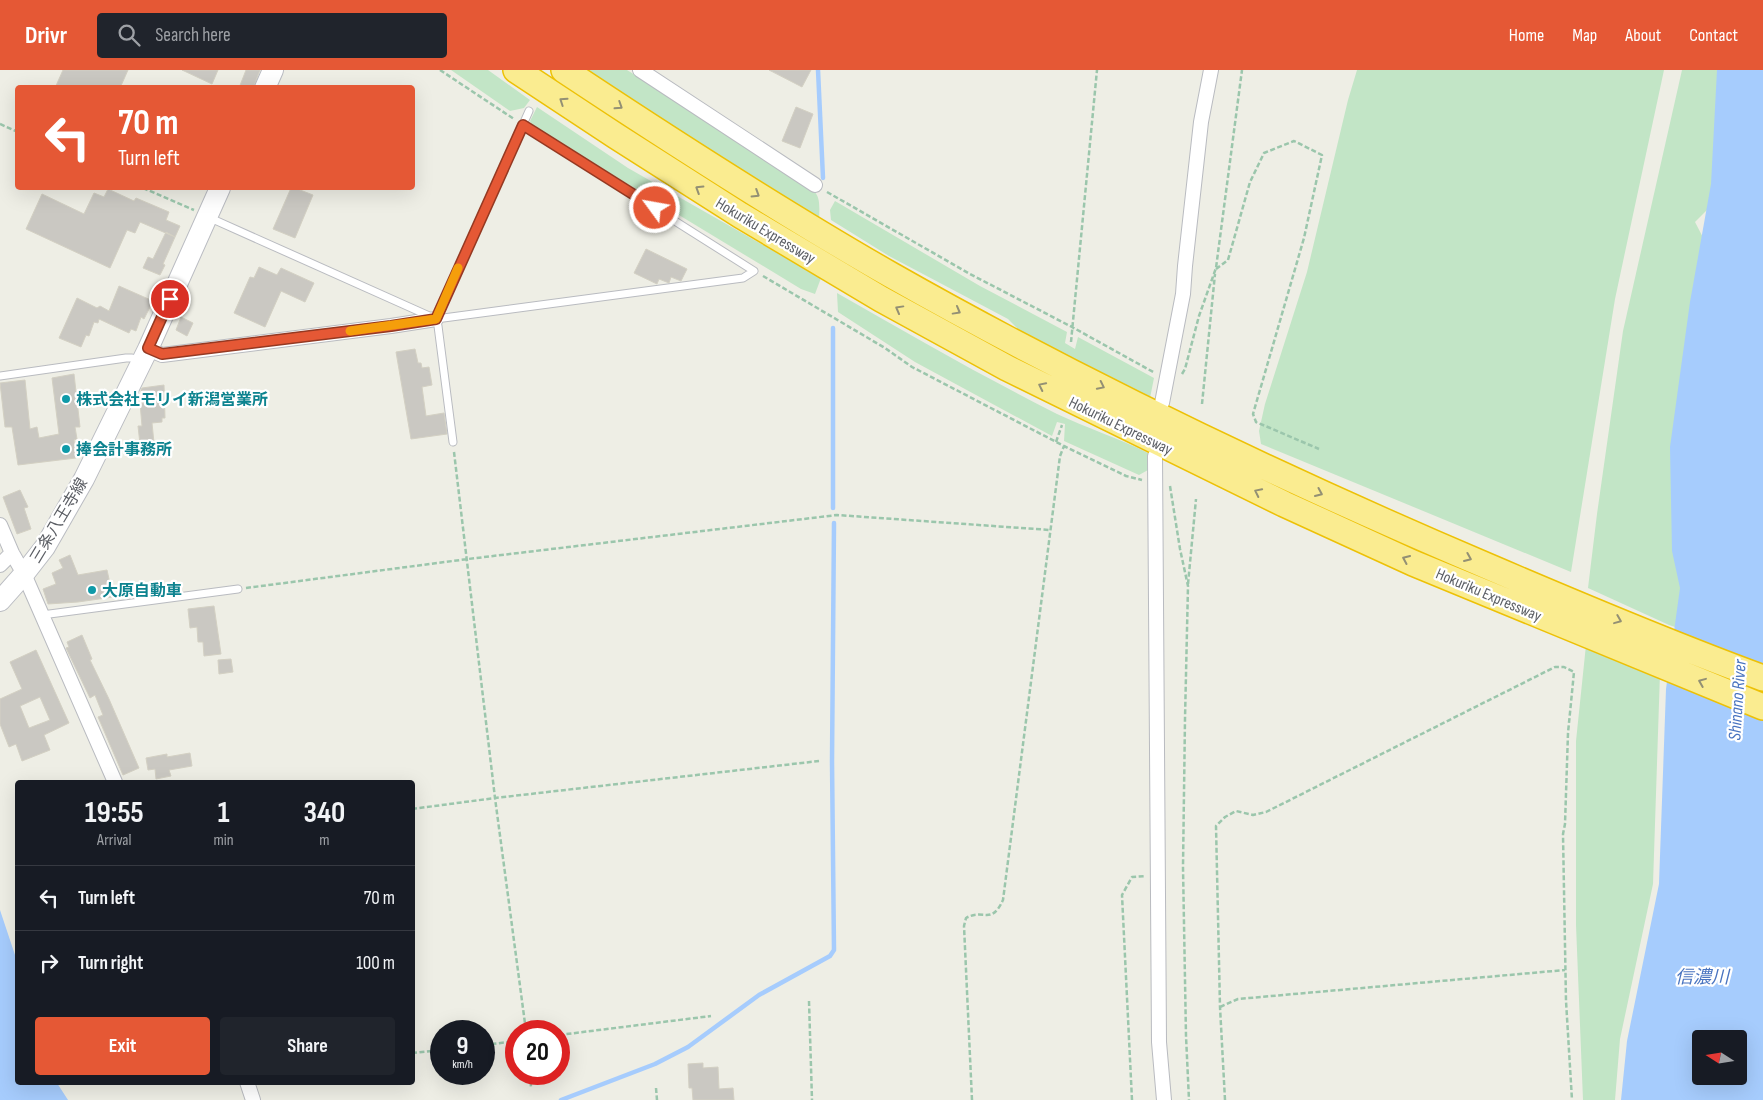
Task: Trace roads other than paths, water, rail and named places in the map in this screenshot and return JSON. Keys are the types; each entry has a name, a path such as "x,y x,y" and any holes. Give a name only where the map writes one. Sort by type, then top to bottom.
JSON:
{"highway":[{"name":"Hokuriku Expressway","path":"516,70 740,215 881,298 1007,368 1211,470 1413,563 1763,707"},
{"name":"Hokuriku Expressway","path":"564,70 755,194 889,274 1021,347 1293,481 1562,598 1763,678"}],"main road":[{"path":"266,85 273,70"},
{"name":"三条八王寺線","path":"0,601 45,547 84,479 144,355 219,190"}],"street":[{"path":"640,70 815,185"},
{"path":"1162,403 1183,294 1184,266 1201,122 1211,70"},
{"path":"144,355 436,319"},
{"path":"1156,468 1159,1042 1164,1100"},
{"path":"0,525 12,553 24,574 114,780"},
{"path":"0,565 12,553"},
{"path":"248,1085 253,1100"}],"lane":[{"path":"453,442 436,319 529,110"},
{"path":"207,216 436,319 743,278 754,271 523,125"},
{"path":"0,376 144,355"},
{"path":"42,615 238,589"}],"water":[{"name":"信濃川","path":"1717,70 1763,70 1763,1100 1621,1100 1627,1041 1659,884 1666,689 1680,588 1672,551 1670,447 1690,302 1711,184"},
{"path":"0,910 15,955 15,1085 58,1085 68,1100 0,1100"}],"waterway":[{"path":"818,70 823,178"},
{"path":"833,328 833,508"},
{"path":"561,1100 655,1064 688,1047 759,995 830,956 834,950 832,761 834,523"}],"place":[{"name":"株式会社モリイ新潟営業所","path":"66,399"},
{"name":"捧会計事務所","path":"66,449"},
{"name":"大原自動車","path":"92,590"}],"water label":[{"name":"Shinano River","path":"1737,700"}]}
